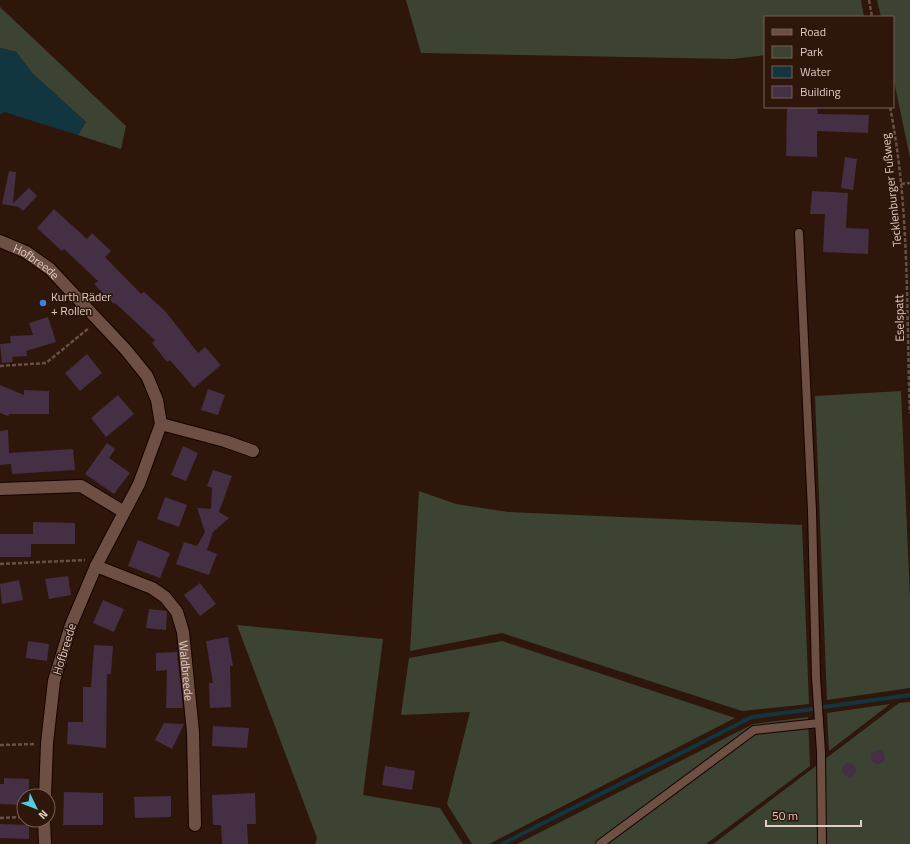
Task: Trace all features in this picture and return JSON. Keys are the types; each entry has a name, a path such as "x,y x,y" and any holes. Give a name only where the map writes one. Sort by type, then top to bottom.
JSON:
{"street":[{"name":"Hofbreede","path":"0,241 26,252 50,269 126,350 147,376 157,400 161,424 139,484 96,566 71,625 54,682 47,743 45,788"},
{"path":"161,424 225,441 253,451"},
{"path":"0,489 81,486 124,512"},
{"name":"Waldbreede","path":"96,566 152,588 165,597 177,612 183,632 194,732 195,825"},
{"path":"44,828 45,844"}],"lane":[{"path":"799,233 819,723 822,844"},
{"path":"600,844 754,730 819,723"}],"path":[{"path":"869,0 872,16"},
{"name":"Tecklenburger Fußweg","path":"890,108 905,215 907,271"},
{"path":"901,184 910,183"},
{"name":"Eselspatt","path":"907,271 910,413"},
{"path":"0,366 46,363 98,320"},
{"path":"0,564 87,560 96,566"},
{"path":"0,745 47,743"},
{"path":"0,818 16,817"}],"green space":[{"path":"406,0 861,0 864,16 764,16 764,55 733,59 421,53"},
{"path":"877,0 910,0 910,158 894,81 894,16 881,16"},
{"path":"0,7 126,126 121,149 78,135 86,122 32,73 16,52 0,48"},
{"path":"901,391 910,598 910,688 827,700 815,396"},
{"path":"419,491 456,504 508,512 802,525 809,704 742,711 502,633 410,651"},
{"path":"237,625 383,639 363,795 440,808 463,844 315,844 317,838"},
{"path":"502,641 735,718 489,844 472,844 447,804 470,712 401,715 409,658"},
{"path":"910,702 910,844 713,844 899,703"},
{"path":"890,704 829,751 827,713"},
{"path":"808,717 810,766 706,844 517,844 753,724"}],"water":[{"path":"0,48 16,52 32,73 86,122 78,135 4,112 0,115"}],"building":[{"path":"787,108 817,108 818,114 869,115 868,133 817,131 817,157 786,156"},
{"path":"845,157 857,159 853,190 841,188"},
{"path":"9,171 16,172 13,203 29,188 37,196 23,211 19,207 2,204"},
{"path":"812,191 848,193 846,228 869,229 868,254 823,252 825,214 810,214"},
{"path":"54,209 87,239 92,233 111,251 105,257 141,294 144,292 166,312 198,353 205,347 221,365 194,388 170,360 167,362 152,343 155,340 115,303 114,304 94,284 98,281 64,249 62,251 37,228"},
{"path":"48,317 56,342 26,351 27,356 12,357 13,362 2,363 0,344 11,343 10,336 33,335 29,323"},
{"path":"87,354 102,373 80,391 65,373"},
{"path":"0,385 24,395 24,390 49,391 49,414 9,414 8,416 0,413"},
{"path":"208,389 225,395 218,415 201,410"},
{"path":"118,395 134,414 106,437 91,418"},
{"path":"8,430 9,453 73,449 75,470 12,474 11,464 0,465 0,431"},
{"path":"107,443 115,449 109,458 130,473 114,494 85,474"},
{"path":"183,446 198,453 186,481 171,475"},
{"path":"213,470 232,476 219,512 229,518 213,532 207,550 217,554 209,575 176,564 184,542 197,546 205,532 197,508 211,509 212,488 207,486"},
{"path":"165,497 187,505 179,527 157,519"},
{"path":"33,522 75,523 75,544 31,544 31,557 0,557 0,534 33,534"},
{"path":"138,540 170,553 160,578 128,566"},
{"path":"68,576 71,595 49,599 45,579"},
{"path":"19,580 23,600 2,604 0,584"},
{"path":"200,583 216,604 200,616 184,595"},
{"path":"103,600 124,609 114,632 93,623"},
{"path":"149,609 167,611 166,630 146,628"},
{"path":"228,637 233,666 230,666 231,707 210,708 209,683 213,683 206,641"},
{"path":"28,641 49,644 47,661 26,658"},
{"path":"94,645 113,646 111,674 107,674 106,748 67,744 68,722 83,722 83,687 91,687"},
{"path":"177,652 183,708 166,708 167,670 156,671 156,653"},
{"path":"164,723 184,724 172,749 155,740"},
{"path":"213,726 249,728 247,748 212,746"},
{"path":"878,750 883,752 885,757 883,762 878,764 873,762 871,757 873,752"},
{"path":"849,763 854,765 856,770 854,775 849,777 844,775 842,770 844,765"},
{"path":"385,766 415,771 412,790 382,785"},
{"path":"4,778 29,779 29,788 16,788 16,805 0,804 0,784 4,784"},
{"path":"64,792 103,793 103,825 63,825"},
{"path":"255,793 256,824 247,824 248,844 222,844 221,825 213,825 212,795"},
{"path":"171,796 171,817 135,818 134,797"},
{"path":"0,824 16,825 16,828 29,828 29,839 0,838"}],"waterway":[{"path":"824,707 910,695"},
{"path":"502,844 752,717 813,709"}],"place":[{"name":"Kurth Räder + Rollen","path":"43,303"}]}
